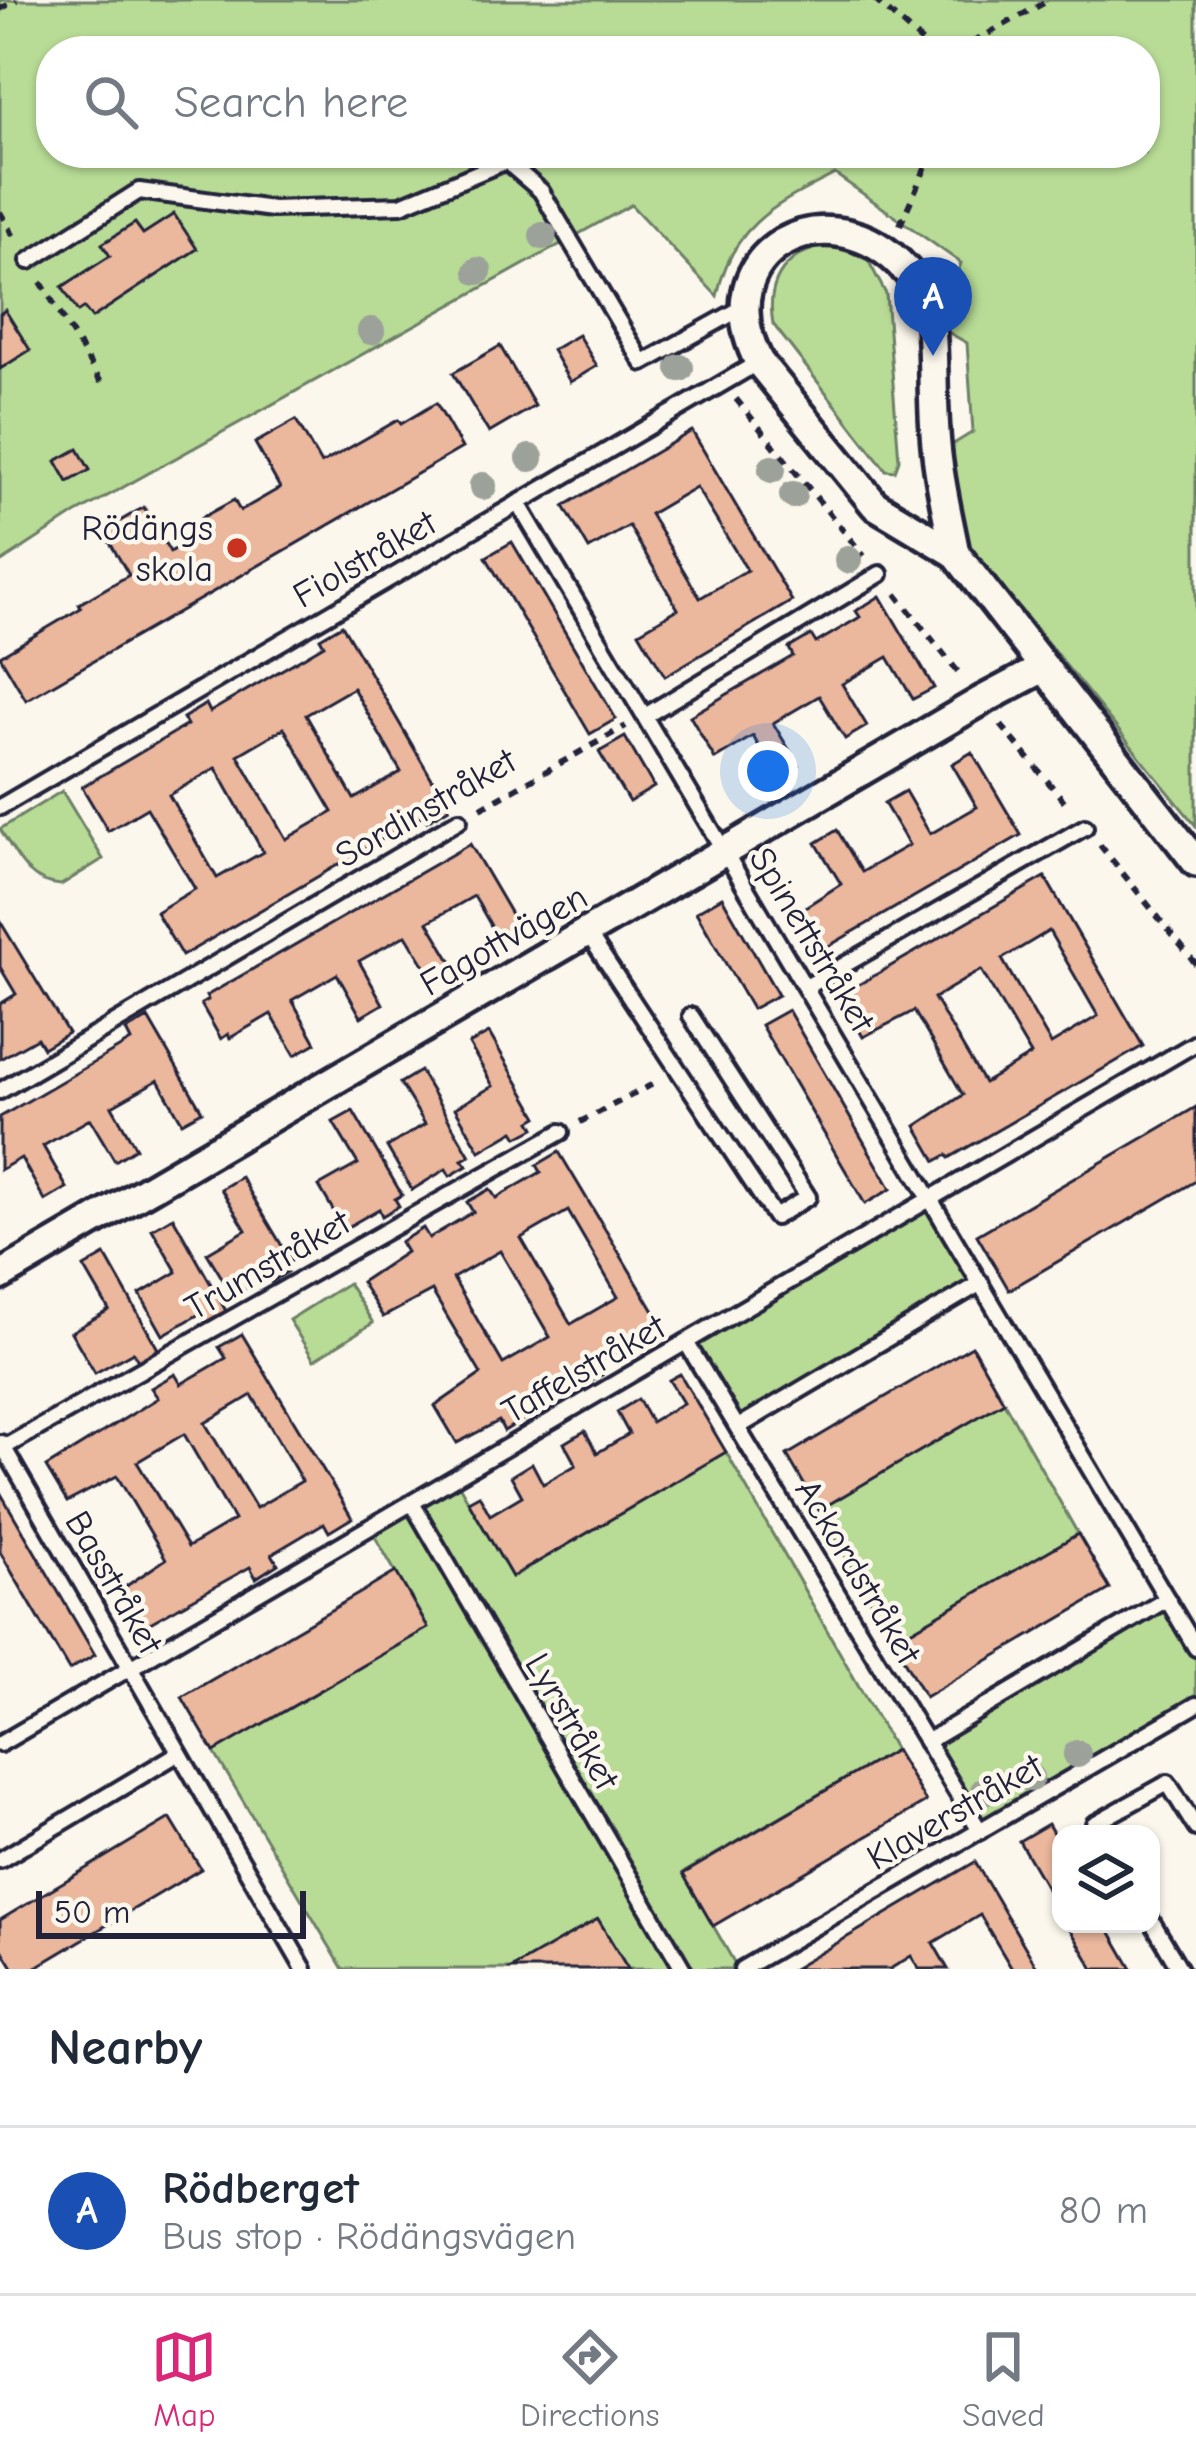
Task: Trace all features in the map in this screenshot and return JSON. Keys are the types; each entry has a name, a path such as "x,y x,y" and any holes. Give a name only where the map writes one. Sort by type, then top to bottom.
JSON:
{"street":[{"path":"955,553 935,444 929,295 888,250 842,231 818,229 778,243 752,276 742,308 746,336 759,362 875,505 955,553 1196,862"},
{"name":"Fagottvägen","path":"0,1276 1043,668"}],"lane":[{"path":"29,261 139,191 272,209 401,205 487,168"},
{"path":"515,168 541,191 643,363 742,308"},
{"name":"Fiolstråket","path":"0,807 759,362"},
{"name":"Spinettstråket","path":"518,503 1196,1648"},
{"path":"645,716 880,574"},
{"name":"Sordinstråket","path":"0,1090 459,820"},
{"path":"806,987 1085,827"},
{"path":"586,932 775,1217 808,1197 691,1016"},
{"name":"Taffelstråket","path":"0,1744 1196,1042"},
{"name":"Trumstråket","path":"2,1445 561,1132"},
{"path":"738,1427 981,1283"},
{"name":"Ackordstråket","path":"686,1342 980,1831"},
{"name":"Basstråket","path":"2,1445 304,1969"},
{"name":"Lyrstråket","path":"412,1503 683,1969"},
{"path":"926,1742 1167,1599"},
{"name":"Klaverstråket","path":"742,1969 1196,1705"},
{"path":"0,1860 179,1753"},
{"path":"1095,1825 1168,1783 1196,1828"},
{"path":"1159,1933 1180,1969"}],"path":[{"path":"0,9 16,0"},
{"path":"875,0 915,36"},
{"path":"984,36 1048,0"},
{"path":"888,250 925,168"},
{"path":"0,212 104,389"},
{"name":"Sordinstråket","path":"459,820 645,716"},
{"path":"561,1132 678,1071"}],"green space":[{"path":"0,0 1196,0 1196,826 956,530 947,448 973,432 967,343 939,327 961,263 835,174 775,207 745,234 733,251 717,296 631,205 75,514 0,563"},
{"path":"833,245 868,260 886,294 899,460 895,471 886,470 773,324 773,293 783,270 804,253"},
{"path":"62,791 103,859 61,885 31,873 0,829"},
{"path":"931,1198 981,1283 738,1427 686,1342"},
{"path":"348,1283 373,1323 314,1360 289,1320"},
{"path":"1004,1402 1078,1534 893,1641 819,1510"},
{"path":"726,1452 895,1750 683,1873 738,1969 628,1969 598,1919 511,1969 343,1969 214,1752 428,1628 370,1528 455,1478 512,1577"},
{"path":"1167,1599 1196,1648 1196,1705 980,1831 926,1742"}],"building":[{"path":"174,214 197,249 92,318 84,308 78,312 62,287 110,256 102,244 135,223 143,234"},
{"path":"5,310 30,350 0,369 0,314"},
{"path":"578,335 597,366 570,382 552,350"},
{"path":"500,346 535,406 489,433 453,373"},
{"path":"436,403 462,448 26,700 0,656 129,575 103,531 144,507 170,552 208,530 201,518 234,500 240,511 280,488 255,443 296,420 321,464"},
{"path":"692,431 792,601 665,676 639,632 678,609 629,526 589,549 564,506","holes":["696,487 747,570 700,598 650,514"]},
{"path":"78,449 90,470 68,482 56,461"},
{"path":"512,542 616,719 590,734 486,557"},
{"path":"880,596 934,688 913,699 888,657 842,684 867,726 845,739 819,696 773,723 799,766 777,779 753,736 715,759 690,716 793,656 789,648 811,635 816,643 860,617 856,611"},
{"path":"342,625 449,808 427,821 423,815 182,956 156,912 195,889 147,808 108,831 82,787 187,725 183,718 206,704 210,712 324,645 320,638","holes":["353,688 401,772 354,799 306,715","284,728 333,812 286,839 238,755","216,768 263,852 217,878 169,795"]},
{"path":"625,737 654,787 629,802 599,752"},
{"path":"972,752 1021,835 827,947 824,943 808,952 788,918 841,884 816,843 837,830 862,872 909,845 884,803 905,791 930,834 977,807 952,764"},
{"path":"470,844 518,926 498,938 474,896 428,922 453,964 431,976 406,935 359,961 383,1004 361,1017 337,974 292,1000 316,1043 295,1055 271,1014 221,1039 201,1004 208,1000 206,996"},
{"path":"1045,877 1143,1046 949,1158 936,1161 916,1126 963,1095 914,1011 863,1037 843,1001 854,995 851,989","holes":["1049,931 1098,1016 1051,1044 1002,959","981,970 1031,1055 984,1083 934,998"]},
{"path":"722,897 778,995 752,1009 696,912"},
{"path":"0,921 68,1033 43,1048 37,1038 0,1059 0,1004 16,994 0,967"},
{"path":"788,1010 891,1189 865,1204 761,1025"},
{"path":"148,1018 202,1111 182,1122 158,1080 112,1106 136,1148 115,1161 90,1119 43,1146 67,1188 45,1201 21,1158 0,1170 0,1117 131,1041 126,1031"},
{"path":"489,1033 538,1117 531,1121 535,1128 518,1137 514,1131 480,1151 455,1108 493,1086 469,1044"},
{"path":"420,1071 470,1156 462,1160 467,1166 450,1176 446,1169 412,1190 387,1147 425,1124 400,1083"},
{"path":"1196,1107 1196,1181 1009,1290 977,1235"},
{"path":"353,1111 402,1195 395,1199 399,1206 382,1216 379,1209 344,1229 319,1186 358,1164 333,1122"},
{"path":"559,1152 667,1333 645,1346 640,1338 596,1364 602,1375 577,1389 571,1379 519,1410 525,1418 504,1431 499,1421 457,1443 435,1406 481,1374 432,1291 383,1317 361,1282 406,1252 400,1242 423,1228 429,1238 473,1212 467,1202 490,1189 496,1198 541,1172 537,1165","holes":["568,1211 618,1297 571,1324 521,1238","500,1251 550,1337 503,1364 453,1278"]},
{"path":"241,1177 291,1261 283,1266 287,1272 271,1282 267,1276 233,1296 207,1253 246,1230 221,1189"},
{"path":"173,1217 226,1311 206,1322 201,1313 163,1335 140,1294 177,1272 152,1229"},
{"path":"105,1255 158,1349 138,1361 133,1352 95,1373 71,1332 109,1310 84,1267"},
{"path":"242,1334 352,1518 329,1532 324,1523 272,1554 278,1564 256,1578 250,1567 141,1628 119,1591 166,1559 117,1476 67,1502 46,1467 158,1398 151,1388 175,1374 181,1384 226,1358 219,1347","holes":["252,1395 302,1481 256,1508 205,1423","184,1434 234,1520 188,1547 137,1462"]},
{"path":"972,1346 1004,1402 819,1510 787,1455"},
{"path":"680,1374 726,1452 512,1577 468,1501 479,1495 490,1515 522,1496 511,1476 532,1463 543,1484 576,1465 564,1443 574,1437 585,1431 597,1453 629,1434 617,1412 638,1399 651,1422 683,1403 669,1380"},
{"path":"0,1492 95,1655 69,1670 0,1552"},
{"path":"1078,1534 1110,1589 925,1697 893,1641"},
{"path":"396,1572 428,1628 214,1752 182,1697"},
{"path":"895,1750 926,1802 713,1926 683,1874"},
{"path":"170,1818 201,1869 33,1969 14,1969 0,1946 0,1920"},
{"path":"1048,1824 1052,1831 1052,1898 1019,1841"},
{"path":"975,1862 1038,1969 1012,1969 980,1915 933,1943 948,1969 919,1969 911,1956 890,1969 793,1969"},
{"path":"598,1919 628,1969 511,1969 544,1950"},
{"path":"1072,1933 1111,1933 1132,1969 1094,1969"}],"place":[{"name":"Rödberget","path":"933,356"},
{"name":"Rödängs skola","path":"237,548"}]}
